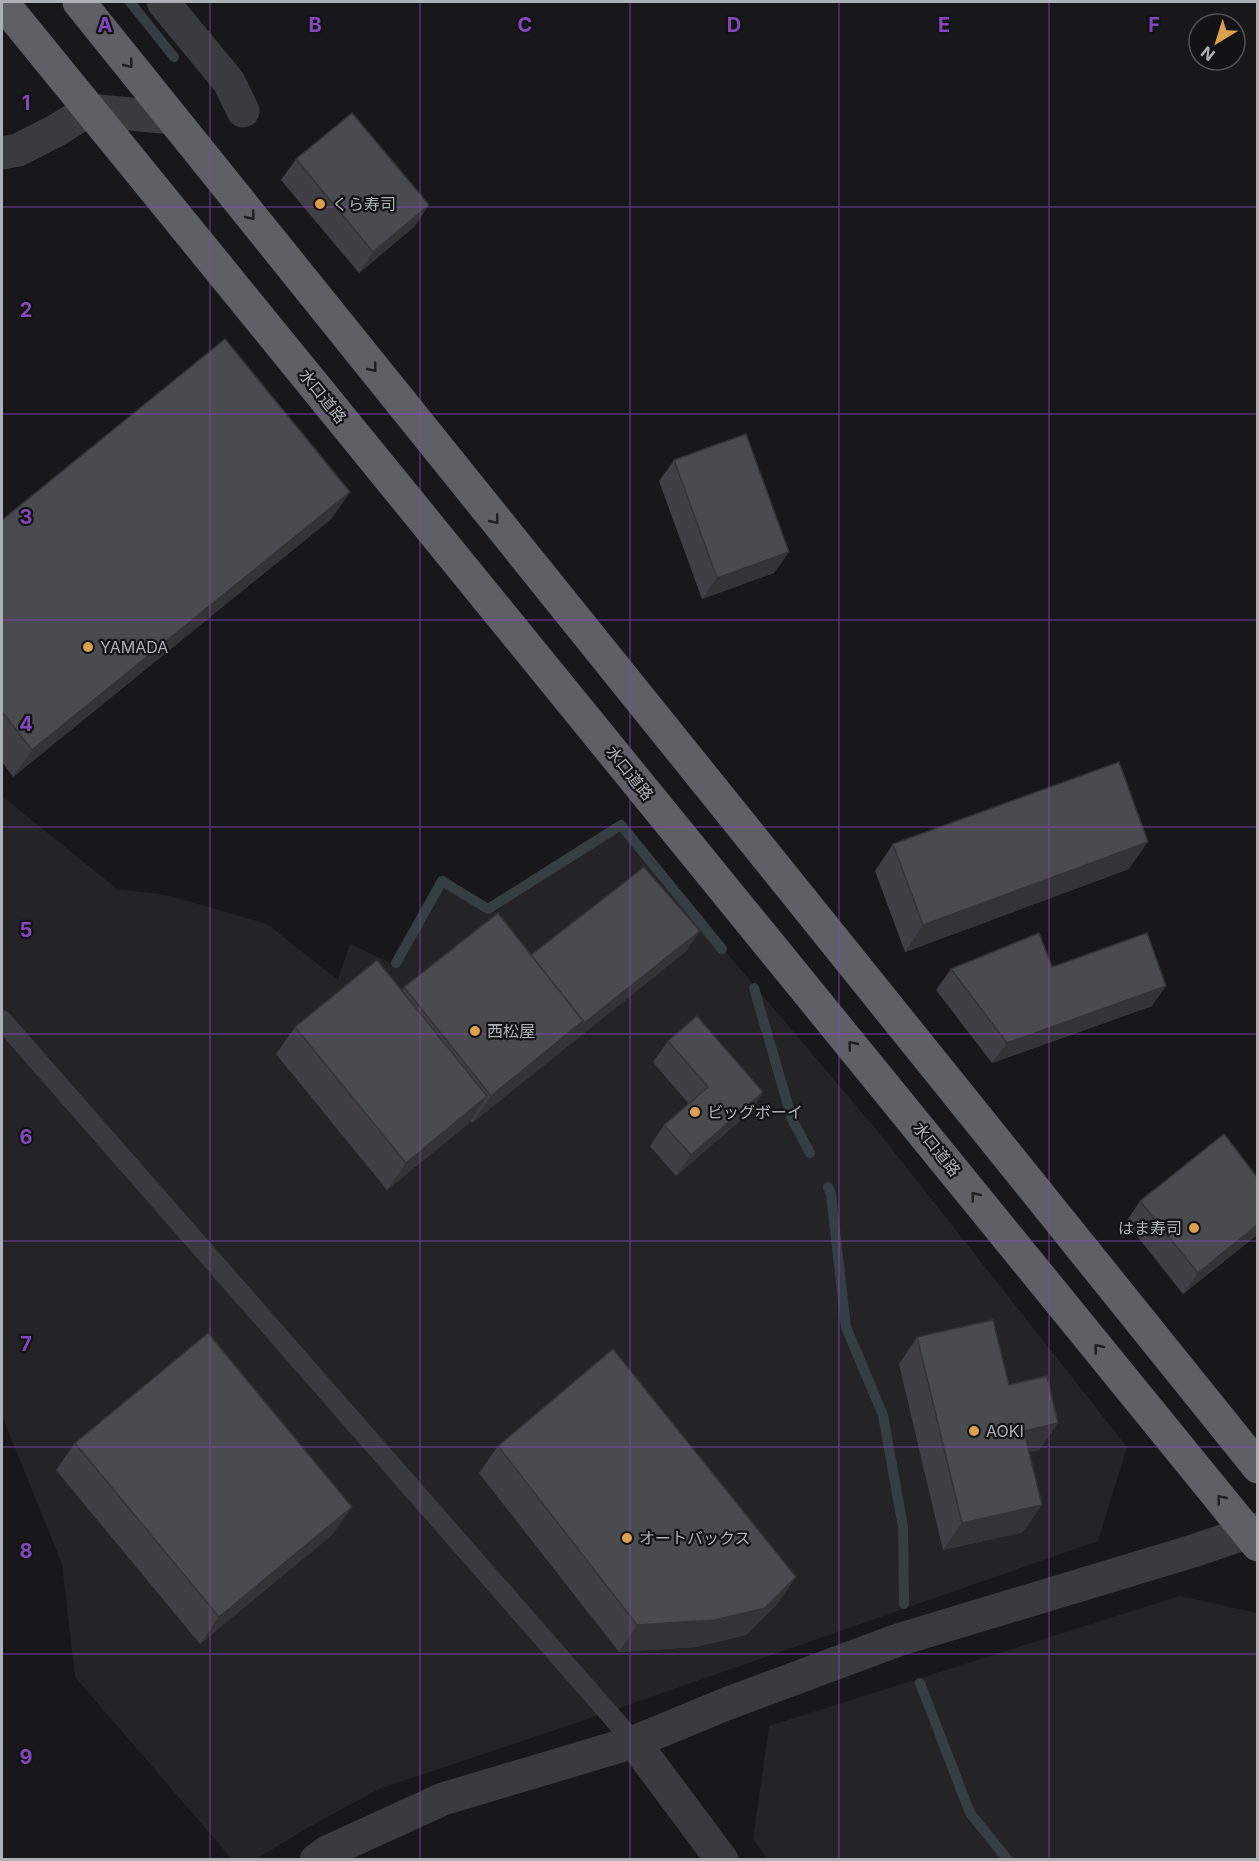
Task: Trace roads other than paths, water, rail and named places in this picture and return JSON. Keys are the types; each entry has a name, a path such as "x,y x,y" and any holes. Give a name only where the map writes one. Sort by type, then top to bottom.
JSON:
{"highway":[{"name":"水口道路","path":"2,2 1254,1535"},
{"path":"79,2 1257,1467"}],"street":[{"path":"163,2 229,82 243,111"},
{"path":"2,153 18,150 89,110 172,118"},
{"path":"316,1860 327,1852 443,1800 634,1742 726,1704 898,1640 1193,1551 1254,1535"},
{"path":"634,1742 722,1860"}],"lane":[{"path":"2,1020 634,1742"}],"waterway":[{"path":"130,2 174,57"},
{"path":"396,963 442,881 488,909 621,825 722,949"},
{"path":"754,988 792,1119 810,1153"},
{"path":"828,1187 831,1194 846,1327 883,1415 903,1527 904,1604"},
{"path":"920,1683 970,1813 1008,1860"}],"place":[{"name":"くら寿司","path":"320,204"},
{"name":"YAMADA","path":"88,647"},
{"name":"西松屋","path":"475,1031"},
{"name":"ビッグボーイ","path":"695,1112"},
{"name":"はま寿司","path":"1194,1228"},
{"name":"AOKI","path":"974,1431"},
{"name":"オートバックス","path":"627,1538"}]}
